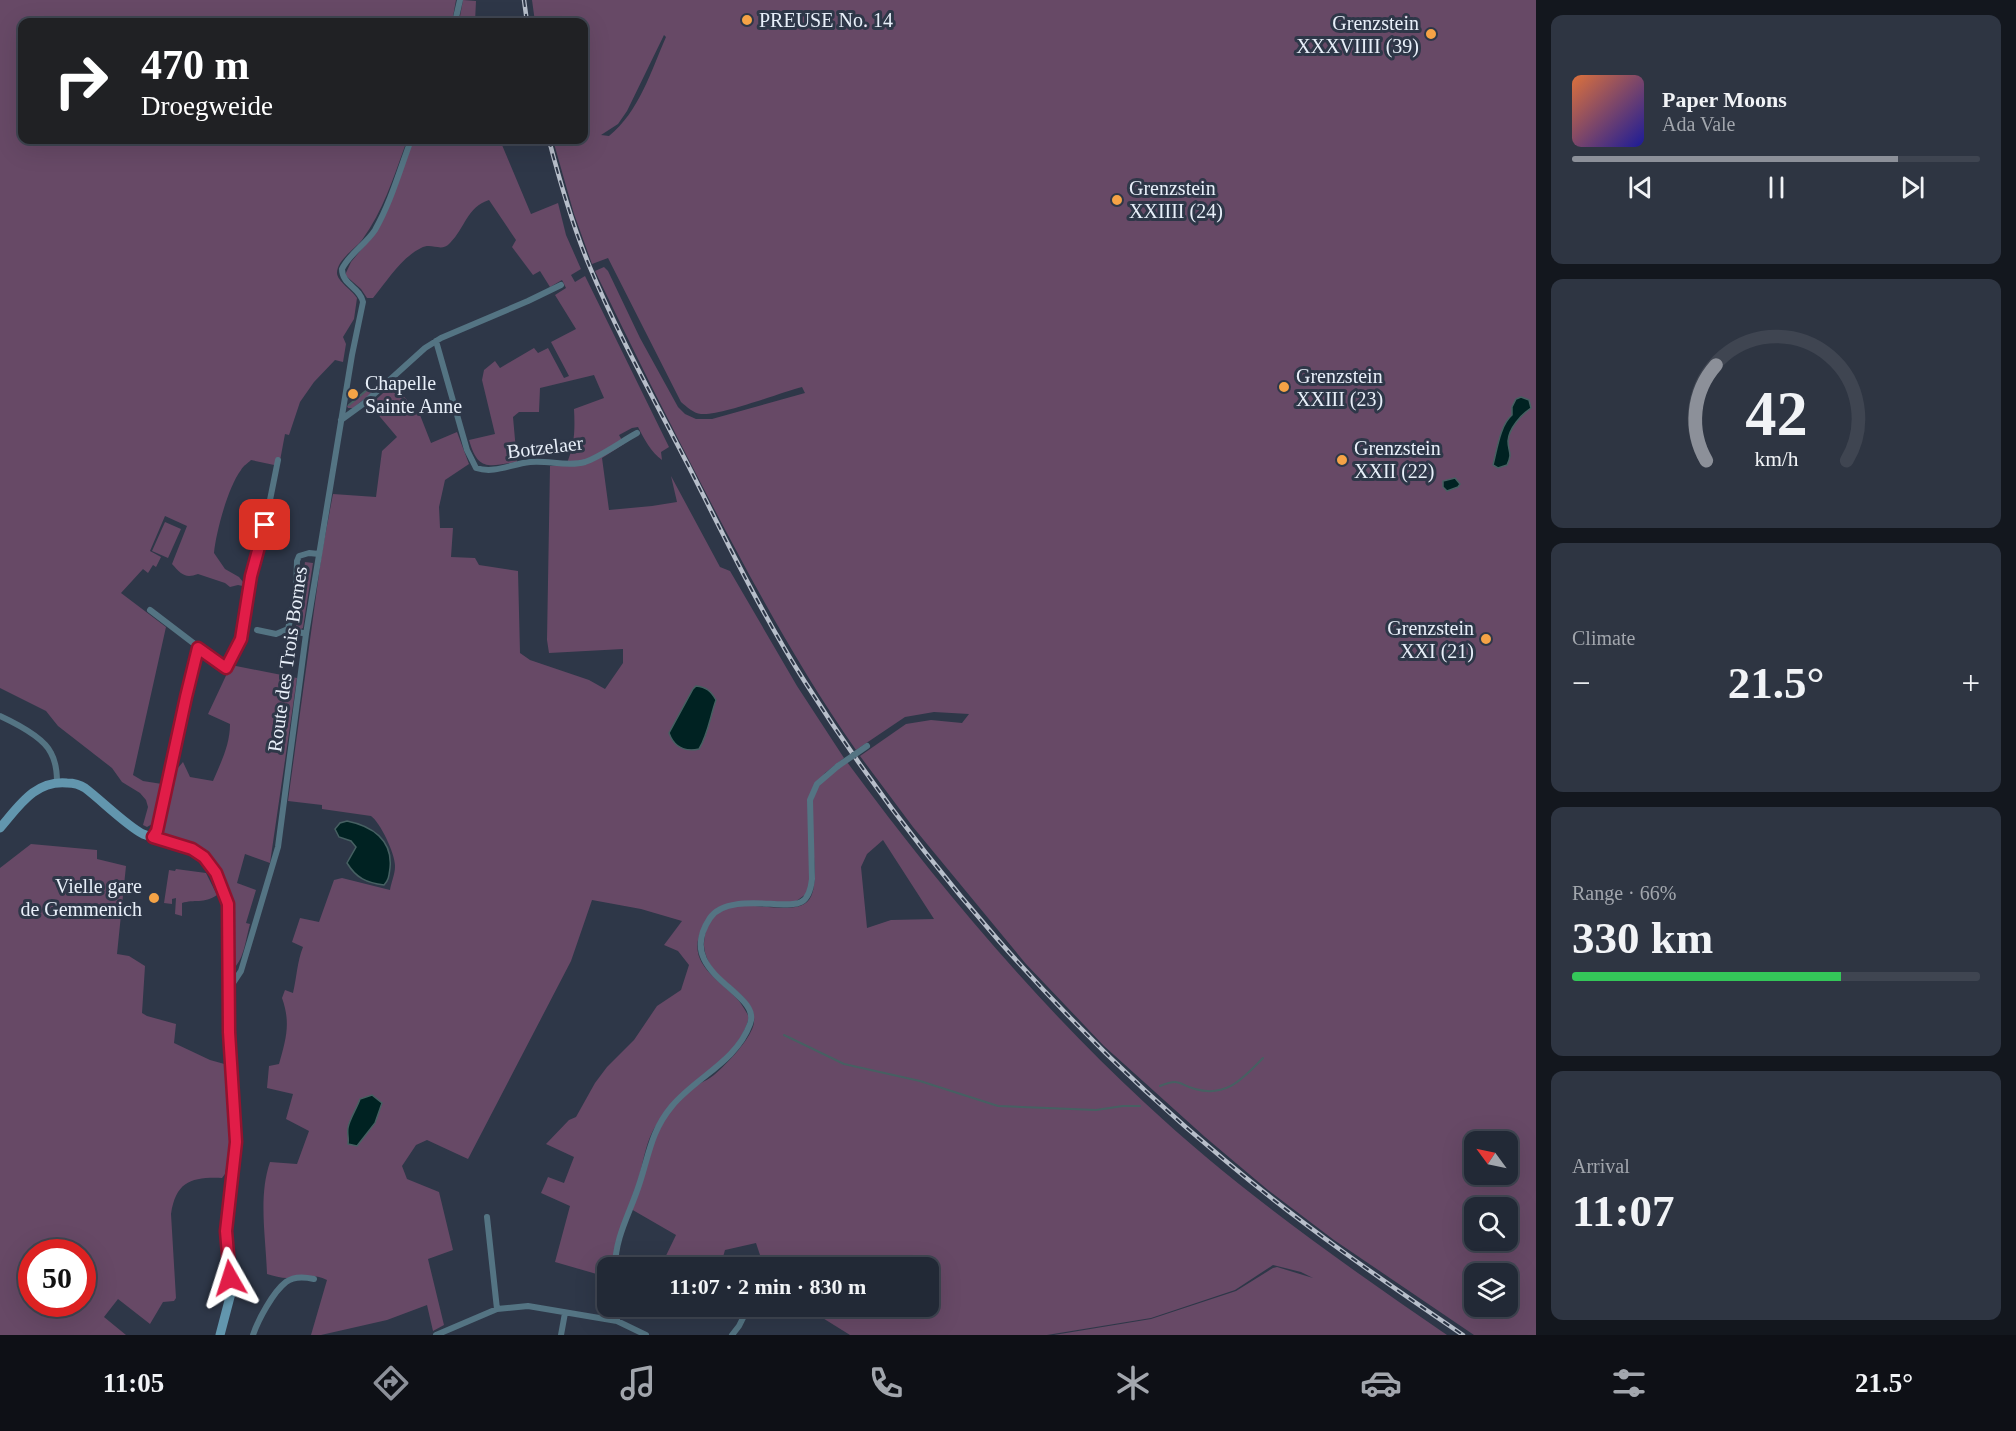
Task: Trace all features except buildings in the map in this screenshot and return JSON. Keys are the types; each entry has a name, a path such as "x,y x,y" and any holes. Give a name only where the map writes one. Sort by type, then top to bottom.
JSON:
{"main road":[{"path":"1,824 40,787 57,782 81,785 137,830 192,849 204,857 216,873 228,904 228,990 236,1142 226,1231 231,1293 220,1335"}],"street":[{"path":"456,18 460,0"},
{"name":"Route des Trois Bornes","path":"228,990 241,971 278,847 306,634 363,302 360,294 344,279 342,269 366,242 378,224 409,144"},
{"path":"341,420 436,341 561,285"},
{"name":"Botzelaer","path":"436,341 467,450 476,468 498,470 528,462 577,464 587,462 638,433"},
{"path":"150,610 226,668 241,639 251,576 265,525 278,460"},
{"path":"288,629 296,594 299,556 319,554"},
{"path":"256,630 276,634 288,629 306,634"},
{"path":"153,837 157,831 198,648"},
{"path":"0,716 28,731 51,751 57,769 57,782"},
{"path":"616,1257 621,1229 639,1185 649,1144 661,1122 688,1089 721,1065 747,1032 752,1018 740,997 707,966 700,947 701,935 710,918 720,908 741,904 792,905 808,896 812,879 810,800 817,784 867,746"},
{"path":"488,1217 497,1309"},
{"path":"253,1335 259,1319 287,1281 296,1278 314,1279"},
{"path":"436,1335 497,1309 528,1306 617,1321 646,1335"},
{"path":"561,1335 565,1312"},
{"path":"617,1317 617,1321"},
{"path":"732,1335 744,1317"}],"shaded area":[{"path":"0,0 456,0 453,18 18,18 18,144 399,144 405,146 376,218 362,240 343,259 338,268 338,276 357,298 354,319 343,337 346,344 343,362 335,360 314,382 300,402 289,435 285,434 279,466 251,460 236,478 227,498 214,553 225,569 239,577 247,587 238,585 230,587 225,583 198,574 186,576 181,573 172,564 187,526 165,516 150,551 161,557 156,567 153,565 148,573 143,569 121,593 166,627 133,775 143,781 162,784 154,823 147,827 143,825 148,807 146,800 140,793 122,782 112,768 58,726 46,711 0,688"},
{"path":"463,0 476,1 475,18 460,18"},
{"path":"532,0 1536,0 1536,1335 1474,1335 1334,1240 1268,1190 1205,1137 1104,1046 1026,964 913,827 860,756 906,724 931,720 962,723 969,714 934,712 905,717 856,750 778,627 726,531 595,271 604,267 608,271 640,338 678,407 685,414 696,419 712,419 805,393 802,387 710,414 690,410 681,402 608,258 592,264 574,214 554,144 588,144 588,18 534,18","holes":["664,35 666,37 636,103 609,136 601,135 618,124 627,111"]},
{"path":"411,144 502,145 531,214 558,203 566,235 581,269 571,275 575,282 585,276 669,447 661,452 662,460 645,441 638,427 619,435 624,444 602,458 609,510 677,502 671,476 720,567 730,571 797,686 844,758 825,773 811,791 809,884 806,894 795,902 727,905 719,908 708,918 698,938 700,960 706,969 739,1001 749,1017 744,1031 724,1058 655,1127 625,1215 614,1257 597,1257 597,1274 555,1262 570,1206 541,1193 548,1177 564,1183 574,1157 546,1144 569,1120 576,1117 595,1083 607,1067 634,1040 657,1006 681,990 689,965 678,951 664,945 682,921 641,909 592,900 571,961 468,1159 427,1140 416,1145 402,1166 407,1179 439,1192 453,1250 428,1259 444,1325 433,1331 427,1305 387,1320 321,1335 311,1335 327,1280 312,1276 285,1278 267,1274 264,1218 266,1175 270,1162 297,1164 309,1131 286,1119 293,1094 267,1088 269,1066 279,1064 285,1039 287,1023 282,998 285,990 293,993 303,947 292,942 300,918 319,922 334,880 342,878 390,890 395,862 387,839 371,816 322,809 322,805 288,801 322,552 333,494 376,497 382,451 397,437 370,405 393,384 420,415 431,443 457,432 469,464 445,480 439,507 440,528 453,528 451,557 475,558 479,565 518,571 520,653 530,660 589,680 605,689 623,663 623,649 549,653 547,640 550,466 566,465 569,458 574,437 574,409 604,398 594,375 540,388 539,412 519,412 513,417 517,462 492,465 481,462 476,458 469,440 495,434 482,380 484,370 495,361 500,368 534,348 538,353 548,348 564,378 569,376 551,342 576,329 555,295 566,288 562,280 550,287 540,271 533,275 512,247 516,240 489,200 471,213 447,246 425,246 414,252 395,270 373,298 367,298 361,289 345,275 351,262 375,233"},
{"path":"368,389 374,391 353,408 348,408 347,406"},
{"path":"1521,397 1529,400 1531,408 1513,427 1508,441 1509,461 1507,465 1498,468 1493,465 1500,438 1512,415 1512,407 1516,399"},
{"path":"1455,478 1460,484 1447,491 1443,487 1443,481"},
{"path":"165,522 181,529 168,558 152,551"},
{"path":"305,562 313,563 303,628 299,630 296,627"},
{"path":"231,665 297,678 270,863 245,854 237,883 256,890 246,923 250,924 244,948 234,968 232,966 233,935 230,900 220,869 210,856 197,847 168,837 161,829 171,776 183,762 190,777 213,781 219,767 227,746 230,724 208,714"},
{"path":"696,686 708,690 716,700 699,749 689,750 677,745 669,733"},
{"path":"847,762 988,940 1104,1064 1180,1135 1292,1225 1447,1335 1054,1335 1151,1319 1236,1291 1277,1267 1313,1278 1301,1272 1273,1265 1235,1290 1151,1318 1047,1335 850,1335 821,1317 939,1317 939,1257 761,1257 756,1243 725,1250 723,1257 665,1257 676,1235 631,1209 646,1162 658,1132 676,1104 693,1087 711,1077 725,1065 744,1043 754,1022 753,1011 748,1002 722,978 707,959 704,946 707,929 711,920 720,911 732,907 788,908 800,906 808,901 813,891 815,878 812,827 814,796 819,785","holes":["883,840 934,919 891,920 867,928 861,867 867,854"]},
{"path":"347,821 365,827 384,842 390,858 390,868 384,885 362,879 347,863 356,847 351,841 339,837 335,829 340,823"},
{"path":"31,844 97,850 97,859 126,866 117,954 129,956 145,966 142,1013 176,1024 174,1043 210,1060 228,1065 231,1143 225,1174 222,1178 194,1180 187,1183 177,1194 171,1214 176,1298 174,1301 163,1302 150,1324 118,1299 104,1317 126,1335 0,1335 0,868"},
{"path":"176,869 206,873 217,895 208,899 182,903 182,916 175,914 176,898 172,899 172,904 164,903 169,870 175,871"},
{"path":"372,1095 382,1103 375,1123 357,1146 348,1144 349,1125 360,1099"}],"waterway":[{"path":"349,405 368,389"},
{"path":"784,1035 844,1064 920,1081 998,1106 1096,1110 1140,1106"},
{"path":"1160,1086 1175,1082 1195,1089 1216,1091 1234,1084 1263,1058"}],"railway":[{"path":"524,0 526,18"},
{"path":"550,144 583,250 636,366 773,629 849,749 896,814 945,877 1051,998 1166,1110 1313,1230 1463,1335"}],"place":[{"name":"PREUSE No. 14","path":"747,20"},
{"name":"Grenzstein XXXVIIII (39)","path":"1431,34"},
{"name":"Grenzstein XXIIII (24)","path":"1117,200"},
{"name":"Grenzstein XXIII (23)","path":"1284,387"},
{"name":"Chapelle Sainte Anne","path":"353,394"},
{"name":"Grenzstein XXII (22)","path":"1342,460"},
{"name":"Grenzstein XXI (21)","path":"1486,639"},
{"name":"Vielle gare de Gemmenich","path":"154,898"}],"route":[{"path":"230,1278 226,1231 236,1142 229,1032 228,904 216,873 204,857 182,845 153,837 157,831 198,648 226,668 235,653 244,628 254,561 265,525"}]}
